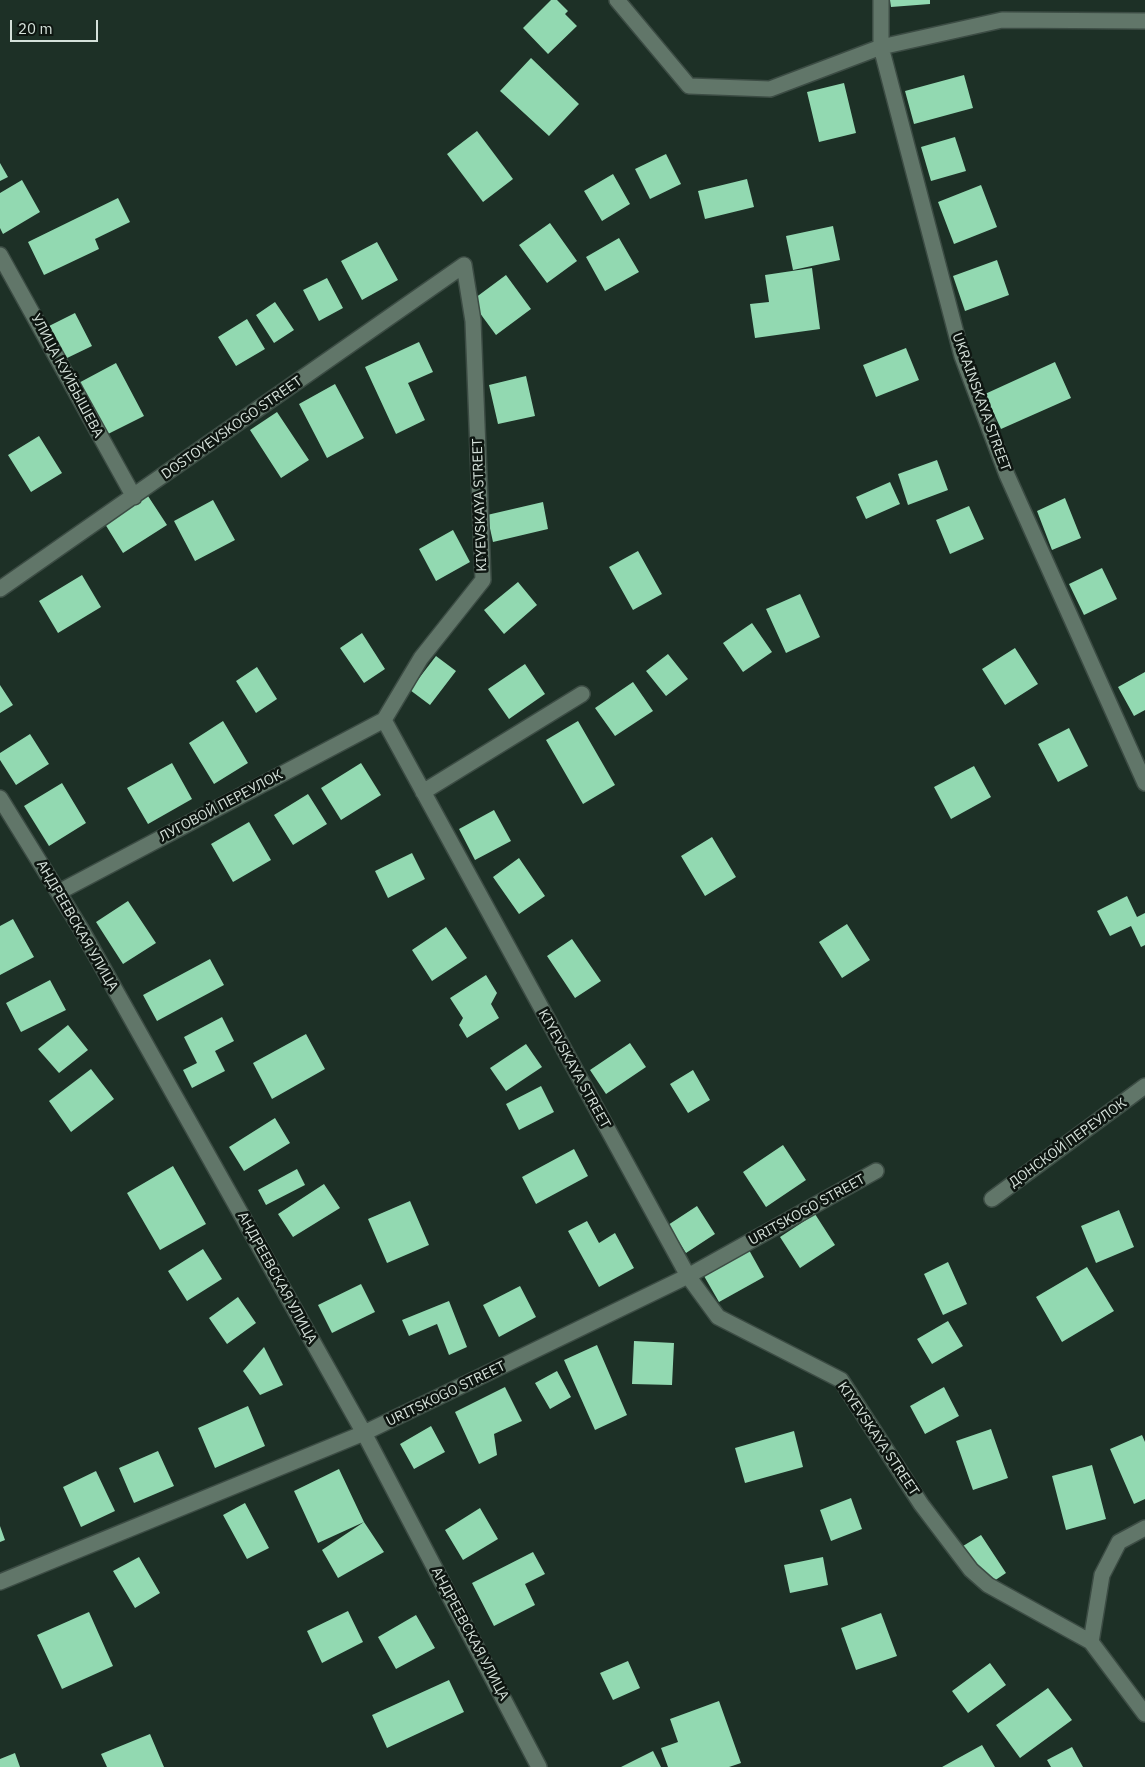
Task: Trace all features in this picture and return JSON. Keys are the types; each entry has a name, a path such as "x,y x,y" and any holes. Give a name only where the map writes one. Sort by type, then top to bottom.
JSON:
{"street":[{"path":"617,0 688,86 770,89 881,47 1002,20 1145,20"},
{"name":"UKRAINSKAYA STREET","path":"881,0 881,47 962,356 1007,475 1145,783"},
{"name":"УЛИЦА КУЙБЫШЕВА","path":"0,255 134,497"},
{"name":"DOSTOYEVSKOGO STREET","path":"0,589 464,265"},
{"name":"KIYEVSKAYA STREET","path":"464,265 472,321 484,580 420,658 384,720 688,1276 718,1317 841,1380 922,1504 971,1570 988,1585 1091,1642 1145,1714"},
{"path":"423,792 582,694"},
{"name":"ЛУГОВОЙ ПЕРЕУЛОК","path":"59,892 384,720"},
{"name":"АНДРЕЕВСКАЯ УЛИЦА","path":"0,798 59,892 364,1433 539,1767"},
{"name":"ДОНСКОЙ ПЕРЕУЛОК","path":"992,1199 1145,1086"},
{"name":"URITSKOGO STREET","path":"0,1582 364,1433 688,1276 876,1171"},
{"path":"1091,1642 1102,1575 1119,1542 1145,1528"}],"building":[{"path":"551,0 557,0 568,11 565,14 577,26 548,54 523,28"},
{"path":"890,0 930,0 930,4 891,7"},
{"path":"531,58 579,104 549,136 500,91"},
{"path":"964,75 973,108 914,124 905,91"},
{"path":"844,83 856,133 819,142 807,92"},
{"path":"477,131 513,179 483,202 447,154"},
{"path":"955,137 966,171 931,181 921,147"},
{"path":"666,154 681,184 650,199 635,169"},
{"path":"0,163 8,177 0,181"},
{"path":"613,174 630,204 602,221 584,191"},
{"path":"747,179 754,207 705,219 698,191"},
{"path":"22,180 40,212 3,234 0,228 0,193"},
{"path":"981,185 997,227 954,244 938,202"},
{"path":"118,198 130,222 95,239 99,249 44,275 28,242"},
{"path":"550,223 577,261 547,283 519,245"},
{"path":"833,226 840,260 793,270 786,236"},
{"path":"619,238 639,272 605,291 586,257"},
{"path":"377,242 398,280 362,300 341,261"},
{"path":"997,260 1009,295 965,311 953,276"},
{"path":"812,268 820,329 755,338 750,304 769,302 765,275"},
{"path":"506,275 531,309 496,335 471,301"},
{"path":"327,278 343,308 319,321 303,290"},
{"path":"275,302 294,330 274,343 256,315"},
{"path":"75,313 92,346 65,359 49,326"},
{"path":"247,319 265,349 236,366 218,337"},
{"path":"419,342 433,372 408,383 425,420 396,434 365,367"},
{"path":"906,348 919,380 876,397 863,365"},
{"path":"1055,362 1071,398 1001,429 985,394"},
{"path":"116,363 144,416 100,438 73,386"},
{"path":"526,376 535,416 498,424 489,385"},
{"path":"335,384 364,438 327,458 299,404"},
{"path":"277,412 309,460 281,478 250,430"},
{"path":"39,436 62,473 31,492 8,455"},
{"path":"937,460 948,490 908,505 898,474"},
{"path":"890,482 900,504 866,519 856,497"},
{"path":"148,496 167,525 123,553 105,524"},
{"path":"1065,498 1081,538 1052,550 1037,511"},
{"path":"213,500 235,540 195,561 174,521"},
{"path":"543,502 548,529 493,542 487,515"},
{"path":"969,506 984,539 950,554 936,520"},
{"path":"453,530 470,562 436,581 419,549"},
{"path":"638,551 662,594 633,610 609,567"},
{"path":"1102,568 1117,599 1084,615 1069,584"},
{"path":"82,575 101,607 58,633 39,601"},
{"path":"518,582 537,605 504,634 484,610"},
{"path":"800,594 820,637 786,653 766,609"},
{"path":"752,623 772,652 743,672 723,643"},
{"path":"362,633 385,669 364,683 340,648"},
{"path":"1015,648 1038,684 1005,705 982,669"},
{"path":"668,654 688,679 666,696 646,671"},
{"path":"436,656 456,671 430,705 410,690"},
{"path":"525,664 545,694 509,719 488,689"},
{"path":"257,667 277,699 256,713 236,681"},
{"path":"1145,672 1145,710 1134,716 1118,687"},
{"path":"633,682 653,711 615,736 595,708"},
{"path":"0,685 13,705 0,713"},
{"path":"223,721 248,763 214,784 189,743"},
{"path":"578,721 615,785 583,804 546,740"},
{"path":"1069,728 1088,766 1058,782 1038,744"},
{"path":"30,734 49,764 16,785 0,760 0,753"},
{"path":"172,763 192,799 148,824 127,788"},
{"path":"361,763 381,795 341,820 321,788"},
{"path":"974,766 991,797 951,819 934,787"},
{"path":"62,783 86,823 49,846 24,806"},
{"path":"308,794 327,824 293,845 274,815"},
{"path":"494,810 511,841 475,860 459,829"},
{"path":"249,822 271,860 233,882 211,844"},
{"path":"712,837 736,877 705,896 681,856"},
{"path":"412,853 425,879 388,898 375,871"},
{"path":"519,858 545,896 519,914 493,877"},
{"path":"1127,896 1137,917 1145,913 1145,945 1141,947 1131,926 1110,936 1097,911"},
{"path":"128,901 156,943 123,964 96,922"},
{"path":"13,919 34,957 0,975 0,926"},
{"path":"847,924 870,960 842,978 819,942"},
{"path":"446,927 467,958 432,981 412,950"},
{"path":"572,939 601,981 575,998 547,956"},
{"path":"210,959 224,985 157,1021 143,995"},
{"path":"486,975 497,993 491,1004 499,1018 467,1038 459,1025 463,1018 450,998"},
{"path":"50,980 66,1010 21,1032 6,1003"},
{"path":"222,1017 234,1041 215,1051 225,1071 192,1088 183,1070 197,1063 184,1037"},
{"path":"68,1025 88,1050 59,1073 38,1049"},
{"path":"306,1034 325,1069 272,1099 253,1063"},
{"path":"630,1043 646,1067 606,1094 590,1070"},
{"path":"526,1044 542,1067 506,1091 490,1068"},
{"path":"91,1069 114,1099 71,1132 49,1101"},
{"path":"693,1070 710,1100 688,1113 670,1084"},
{"path":"541,1086 554,1112 519,1130 506,1104"},
{"path":"275,1118 290,1143 244,1171 229,1147"},
{"path":"783,1145 806,1180 766,1207 743,1172"},
{"path":"574,1149 588,1176 536,1204 522,1177"},
{"path":"173,1166 206,1224 160,1250 127,1193"},
{"path":"297,1169 305,1185 266,1205 258,1190"},
{"path":"324,1184 340,1208 293,1237 278,1214"},
{"path":"410,1201 429,1245 387,1263 368,1219"},
{"path":"697,1206 715,1234 686,1253 668,1225"},
{"path":"1119,1210 1134,1247 1096,1263 1081,1226"},
{"path":"815,1214 835,1245 800,1268 780,1237"},
{"path":"587,1221 599,1243 615,1233 634,1268 599,1287 568,1231"},
{"path":"203,1249 222,1279 187,1301 168,1271"},
{"path":"749,1250 764,1277 719,1302 704,1276"},
{"path":"948,1262 967,1304 943,1315 924,1274"},
{"path":"1087,1267 1114,1311 1062,1342 1036,1297"},
{"path":"361,1284 375,1312 332,1333 318,1305"},
{"path":"520,1286 536,1317 499,1337 483,1305"},
{"path":"238,1297 256,1323 227,1344 209,1318"},
{"path":"449,1301 467,1347 449,1355 437,1324 409,1336 402,1320"},
{"path":"948,1321 963,1346 932,1364 917,1339"},
{"path":"634,1341 674,1343 672,1385 632,1384"},
{"path":"597,1345 627,1415 595,1430 564,1360"},
{"path":"264,1347 283,1385 260,1395 243,1371"},
{"path":"557,1371 571,1397 550,1409 535,1383"},
{"path":"505,1387 522,1421 494,1434 497,1455 479,1464 455,1412"},
{"path":"944,1387 959,1416 925,1434 910,1406"},
{"path":"248,1406 265,1446 215,1468 198,1428"},
{"path":"431,1426 445,1452 414,1469 400,1444"},
{"path":"991,1429 1008,1478 973,1490 956,1441"},
{"path":"794,1431 803,1467 745,1483 735,1448"},
{"path":"1142,1435 1145,1442 1145,1499 1134,1504 1110,1449"},
{"path":"158,1451 174,1486 134,1503 119,1468"},
{"path":"1092,1465 1106,1519 1066,1530 1052,1476"},
{"path":"339,1469 364,1522 318,1543 294,1491"},
{"path":"96,1471 115,1511 81,1527 63,1487"},
{"path":"851,1498 862,1529 831,1541 820,1510"},
{"path":"245,1503 269,1548 247,1559 223,1515"},
{"path":"480,1508 498,1539 463,1560 445,1530"},
{"path":"364,1522 384,1552 338,1578 322,1550"},
{"path":"0,1526 5,1540 0,1542"},
{"path":"981,1535 1006,1573 988,1585 963,1546"},
{"path":"533,1552 545,1574 525,1584 535,1605 494,1626 472,1583"},
{"path":"139,1557 160,1593 135,1608 113,1571"},
{"path":"823,1557 828,1585 790,1593 784,1565"},
{"path":"348,1611 363,1642 322,1663 307,1631"},
{"path":"89,1612 113,1666 62,1689 37,1635"},
{"path":"881,1613 897,1656 856,1670 841,1628"},
{"path":"416,1615 435,1648 396,1669 378,1637"},
{"path":"628,1661 640,1688 613,1700 600,1673"},
{"path":"990,1663 1006,1685 968,1713 952,1691"},
{"path":"449,1680 464,1712 387,1748 372,1715"},
{"path":"1048,1688 1072,1720 1020,1758 996,1725"},
{"path":"719,1701 741,1763 729,1767 668,1767 661,1748 678,1742 670,1719"},
{"path":"150,1734 164,1767 107,1767 101,1754"},
{"path":"982,1745 995,1767 942,1767"},
{"path":"1072,1747 1083,1767 1051,1767 1047,1760"},
{"path":"653,1751 661,1767 621,1767"},
{"path":"15,1753 20,1767 0,1767 0,1759"}]}
